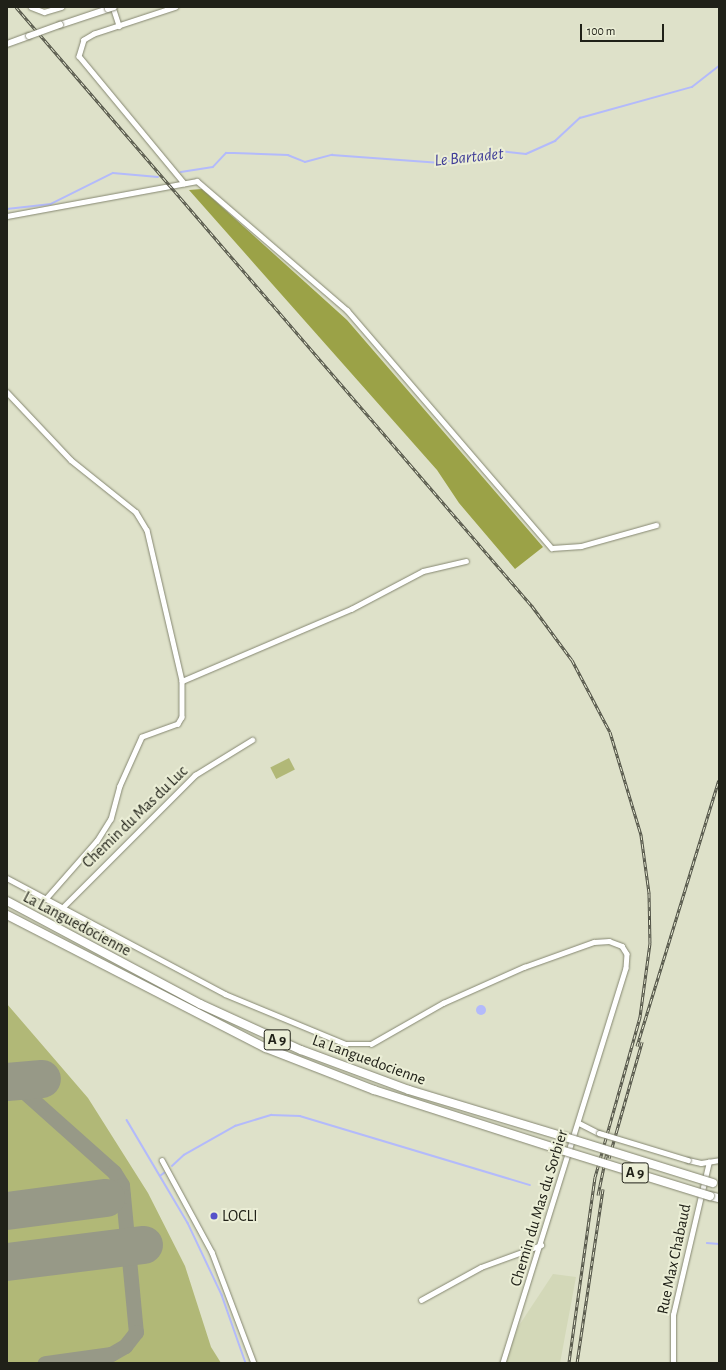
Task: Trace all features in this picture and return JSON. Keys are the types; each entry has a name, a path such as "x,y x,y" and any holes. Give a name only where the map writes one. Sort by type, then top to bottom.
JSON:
{"highway":[{"name":"La Languedocienne","path":"7,901 193,1001 301,1050 409,1090 716,1184"},
{"name":"La Languedocienne","path":"7,915 266,1048 374,1090 561,1150 719,1198"}],"main road":[{"path":"7,44 112,8"}],"street":[{"path":"31,7 44,12 61,7"},
{"path":"176,7 119,26 84,40 79,56 184,183"},
{"path":"112,8 119,26"},
{"path":"7,216 197,181 209,188 347,310 552,548 588,544 656,525"},
{"path":"7,392 71,460 136,512 147,530 182,681 182,717 178,724 142,737 120,786 111,820 97,841 46,899"},
{"path":"182,681 351,609 423,571 466,561"},
{"name":"Chemin du Mas du Luc","path":"62,908 195,775 252,740"},
{"path":"7,878 225,994 346,1044 371,1044 443,1003 524,967 594,942 609,941 622,946 627,954 626,968 579,1123"},
{"name":"Chemin du Mas du Sorbier","path":"503,1363 579,1123 599,1133 688,1160 710,1162 719,1160"},
{"path":"162,1160 212,1252 254,1363"},
{"name":"Rue Max Chabaud","path":"673,1363 673,1315 710,1162"},
{"path":"421,1300 481,1267 541,1245"}],"shaded area":[{"path":"553,1274 576,1277 560,1363 505,1363 518,1327"}],"green space":[{"path":"202,189 347,320 543,547 515,569 459,503 437,470 189,190"},
{"path":"289,758 295,770 276,779 270,768"},
{"path":"7,1004 88,1098 148,1193 185,1266 211,1347 221,1363 7,1363"}],"water":[{"path":"479,1005 483,1005 486,1010 483,1015 479,1015 476,1012 476,1008"}],"waterway":[{"name":"Le Bartadet","path":"181,172 213,167 226,153 288,155 305,162 332,155 441,163 501,151 526,154 555,141 580,118 692,87 719,66"},
{"name":"Le Bartadet","path":"7,209 51,204 113,173 158,177"},
{"path":"172,1166 184,1155 235,1126 271,1115 300,1116 530,1185"},
{"path":"127,1120 188,1223 222,1295 246,1363"},
{"path":"160,1176 164,1173"},
{"path":"707,1243 719,1244"}],"taxiway":[{"path":"13,1082 114,1172 122,1185 136,1332 125,1346 111,1354 45,1363"},
{"path":"106,1198 123,1196"}],"runway":[{"path":"7,1082 42,1079"},
{"path":"7,1211 106,1198"},
{"path":"7,1262 144,1245"}],"railway":[{"path":"16,7 532,606 572,660 610,732 641,835 649,893 650,943 640,1017 595,1177 569,1363"},
{"path":"637,1046 719,780"},
{"path":"609,1158 642,1042"},
{"path":"598,1195 607,1152"},
{"path":"577,1363 603,1189"}],"place":[{"name":"LOCLI","path":"214,1216"}]}
